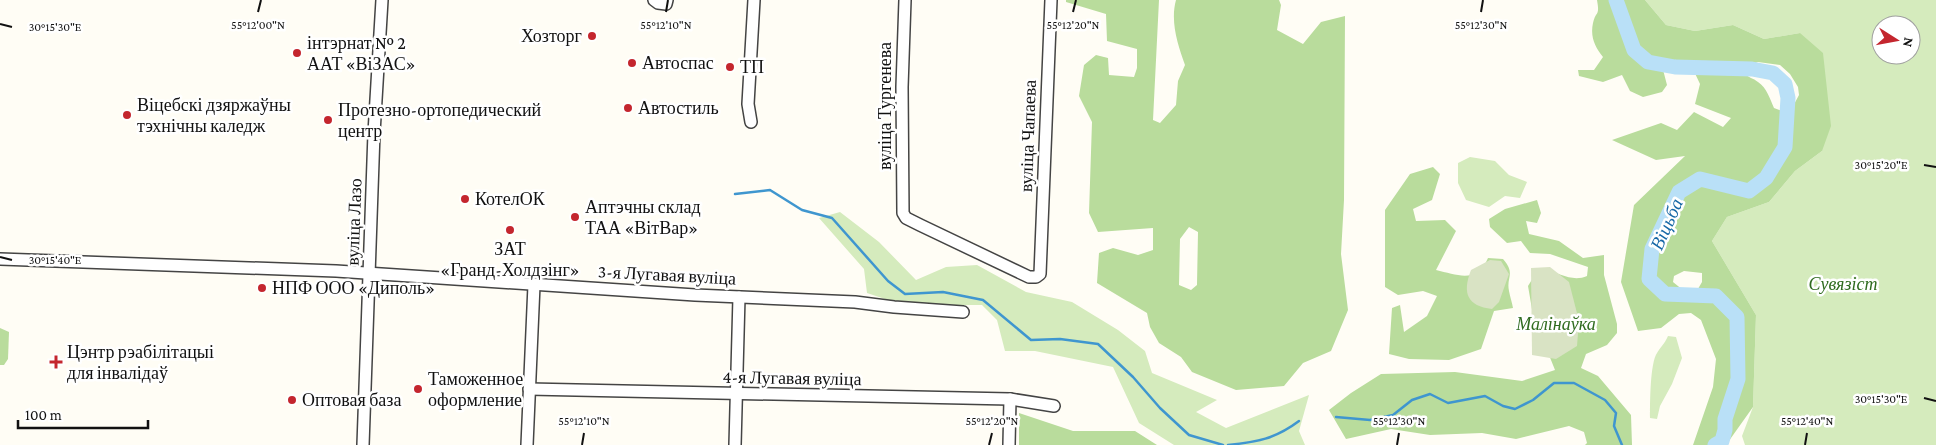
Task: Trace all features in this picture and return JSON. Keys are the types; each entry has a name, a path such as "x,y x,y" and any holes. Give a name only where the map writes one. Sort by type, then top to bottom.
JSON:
{"street":[{"name":"вуліца Лазо","path":"363,445 374,133 382,0"},
{"path":"751,122 748,104 754,0"},
{"name":"вуліца Тургенева","path":"904,0 902,87 903,213 906,218 1029,277 1036,277 1040,274"},
{"name":"вуліца Чапаева","path":"1040,274 1051,0"},
{"name":"3-я Лугавая вуліца","path":"0,259 246,267 739,297 856,302 963,312"},
{"path":"527,445 534,285"},
{"path":"735,445 739,297"},
{"name":"4-я Лугавая вуліца","path":"529,389 1010,399 1054,406"},
{"path":"1009,445 1010,399"}],"green space":[{"path":"1066,0 1159,0 1153,120 1160,123 1176,105 1178,81 1185,65 1174,25 1176,0 1279,0 1281,5 1277,30 1303,44 1321,22 1345,16 1344,200 1341,254 1348,310 1331,351 1303,363 1284,386 1236,390 1192,372 1181,357 1159,343 1150,327 1147,313 1097,283 1099,253 1113,248 1138,255 1153,250 1153,228 1098,232 1089,213 1092,122 1079,96 1084,65 1096,55 1108,58 1109,75 1134,77 1137,68 1137,49 1107,41 1106,14 1066,2","holes":["1189,227 1198,232 1197,285 1191,290 1179,285 1180,239"]},
{"path":"1597,0 1645,0 1666,25 1695,31 1733,25 1764,39 1800,33 1823,53 1831,126 1822,151 1795,171 1769,202 1727,217 1712,241 1756,315 1753,407 1726,445 1693,445 1713,387 1716,359 1701,320 1691,313 1679,314 1661,328 1638,331 1621,282 1634,205 1685,156 1656,160 1612,140 1661,123 1677,130 1694,112 1723,127 1731,118 1695,104 1700,84 1692,67 1661,62 1667,85 1662,92 1643,97 1630,91 1622,75 1603,82 1579,76 1578,70 1594,70 1603,57 1596,46 1592,33 1598,5","holes":["1758,62 1780,65 1790,74 1798,87 1799,95 1792,108 1782,111 1774,108 1764,87 1744,73 1744,67","1684,271 1702,273 1702,282 1695,294 1689,295 1673,282 1674,276"]},
{"name":"Сувязіст","path":"1645,0 1936,0 1936,445 1745,445 1742,436 1753,407 1756,315 1712,241 1727,217 1769,202 1795,171 1822,151 1800,33 1764,39 1733,25 1695,31 1666,25"},
{"path":"1470,157 1495,161 1509,175 1527,182 1520,198 1505,196 1489,207 1466,200 1458,183 1458,163"},
{"path":"1433,167 1440,174 1432,200 1413,209 1416,221 1445,220 1456,231 1436,270 1466,276 1473,275 1484,266 1488,258 1503,259 1510,272 1508,286 1513,308 1494,311 1481,349 1449,360 1409,359 1389,354 1392,308 1400,305 1404,332 1427,316 1437,296 1423,291 1398,295 1385,287 1385,210 1410,174"},
{"path":"1537,200 1541,213 1537,223 1526,221 1529,234 1559,241 1583,258 1604,255 1604,275 1617,324 1617,333 1607,345 1586,354 1581,368 1598,376 1631,415 1632,445 1585,445 1587,443 1584,432 1569,426 1516,439 1482,433 1430,435 1391,429 1346,439 1329,410 1381,374 1455,372 1522,381 1555,370 1533,315 1528,286 1533,278 1545,268 1566,276 1582,278 1587,276 1588,267 1550,254 1530,253 1521,241 1507,243 1490,227 1489,219 1505,209"},
{"path":"840,212 879,242 916,280 946,267 977,265 1026,292 1072,302 1118,330 1145,351 1152,373 1217,400 1196,412 1226,428 1309,395 1299,431 1305,445 1174,445 1139,423 1113,367 1035,351 1005,351 997,320 982,305 903,305 867,293 864,269 819,218"},
{"path":"1490,260 1501,261 1509,274 1499,302 1492,309 1477,305 1472,301 1467,292 1468,278 1471,270"},
{"name":"Малінаўка","path":"1550,267 1569,282 1579,321 1577,346 1556,359 1532,355 1531,268"},
{"path":"0,328 9,332 8,359 4,365 0,365"},
{"path":"1668,336 1676,337 1682,358 1672,384 1660,406 1657,419 1650,418 1653,365 1657,353"},
{"path":"1019,413 1073,431 1135,431 1157,445 1019,445"}],"waterway":[{"name":"Віцьба","path":"1616,0 1634,50 1648,62 1675,67 1752,69 1773,73 1785,84 1788,98 1785,147 1766,178 1749,191 1700,179 1679,192 1652,249 1649,279 1665,294 1716,296 1737,317 1738,379 1725,419 1722,441 1715,445"},
{"path":"735,194 770,190 802,210 832,218 888,281 905,294 943,292 983,300 1031,340 1060,339 1098,344 1189,435 1223,445"},
{"path":"1336,417 1370,420 1393,415 1412,400 1430,394 1448,403 1485,396 1503,406 1515,409 1533,400 1554,383 1574,383 1605,400 1616,413 1614,426 1622,445"},
{"path":"1228,445 1248,443 1274,436 1299,421"}],"place":[{"name":"Хозторг","path":"592,36"},
{"name":"інтэрнат № 2 ААТ «ВіЗАС»","path":"297,53"},
{"name":"Автоспас","path":"632,63"},
{"name":"ТП","path":"730,67"},
{"name":"Автостиль","path":"628,108"},
{"name":"Віцебскі дзяржаўны тэхнічны каледж","path":"127,115"},
{"name":"Протезно-ортопедический центр","path":"328,120"},
{"name":"КотелОК","path":"465,199"},
{"name":"Аптэчны склад ТАА «ВітВар»","path":"575,217"},
{"name":"ЗАТ «Гранд-Холдзінг»","path":"510,230"},
{"name":"НПФ ООО «Диполь»","path":"262,288"},
{"name":"Цэнтр рэабілітацыі для інвалідаў","path":"56,362"},
{"name":"Таможенное оформление","path":"418,389"},
{"name":"Оптовая база","path":"292,400"}]}
